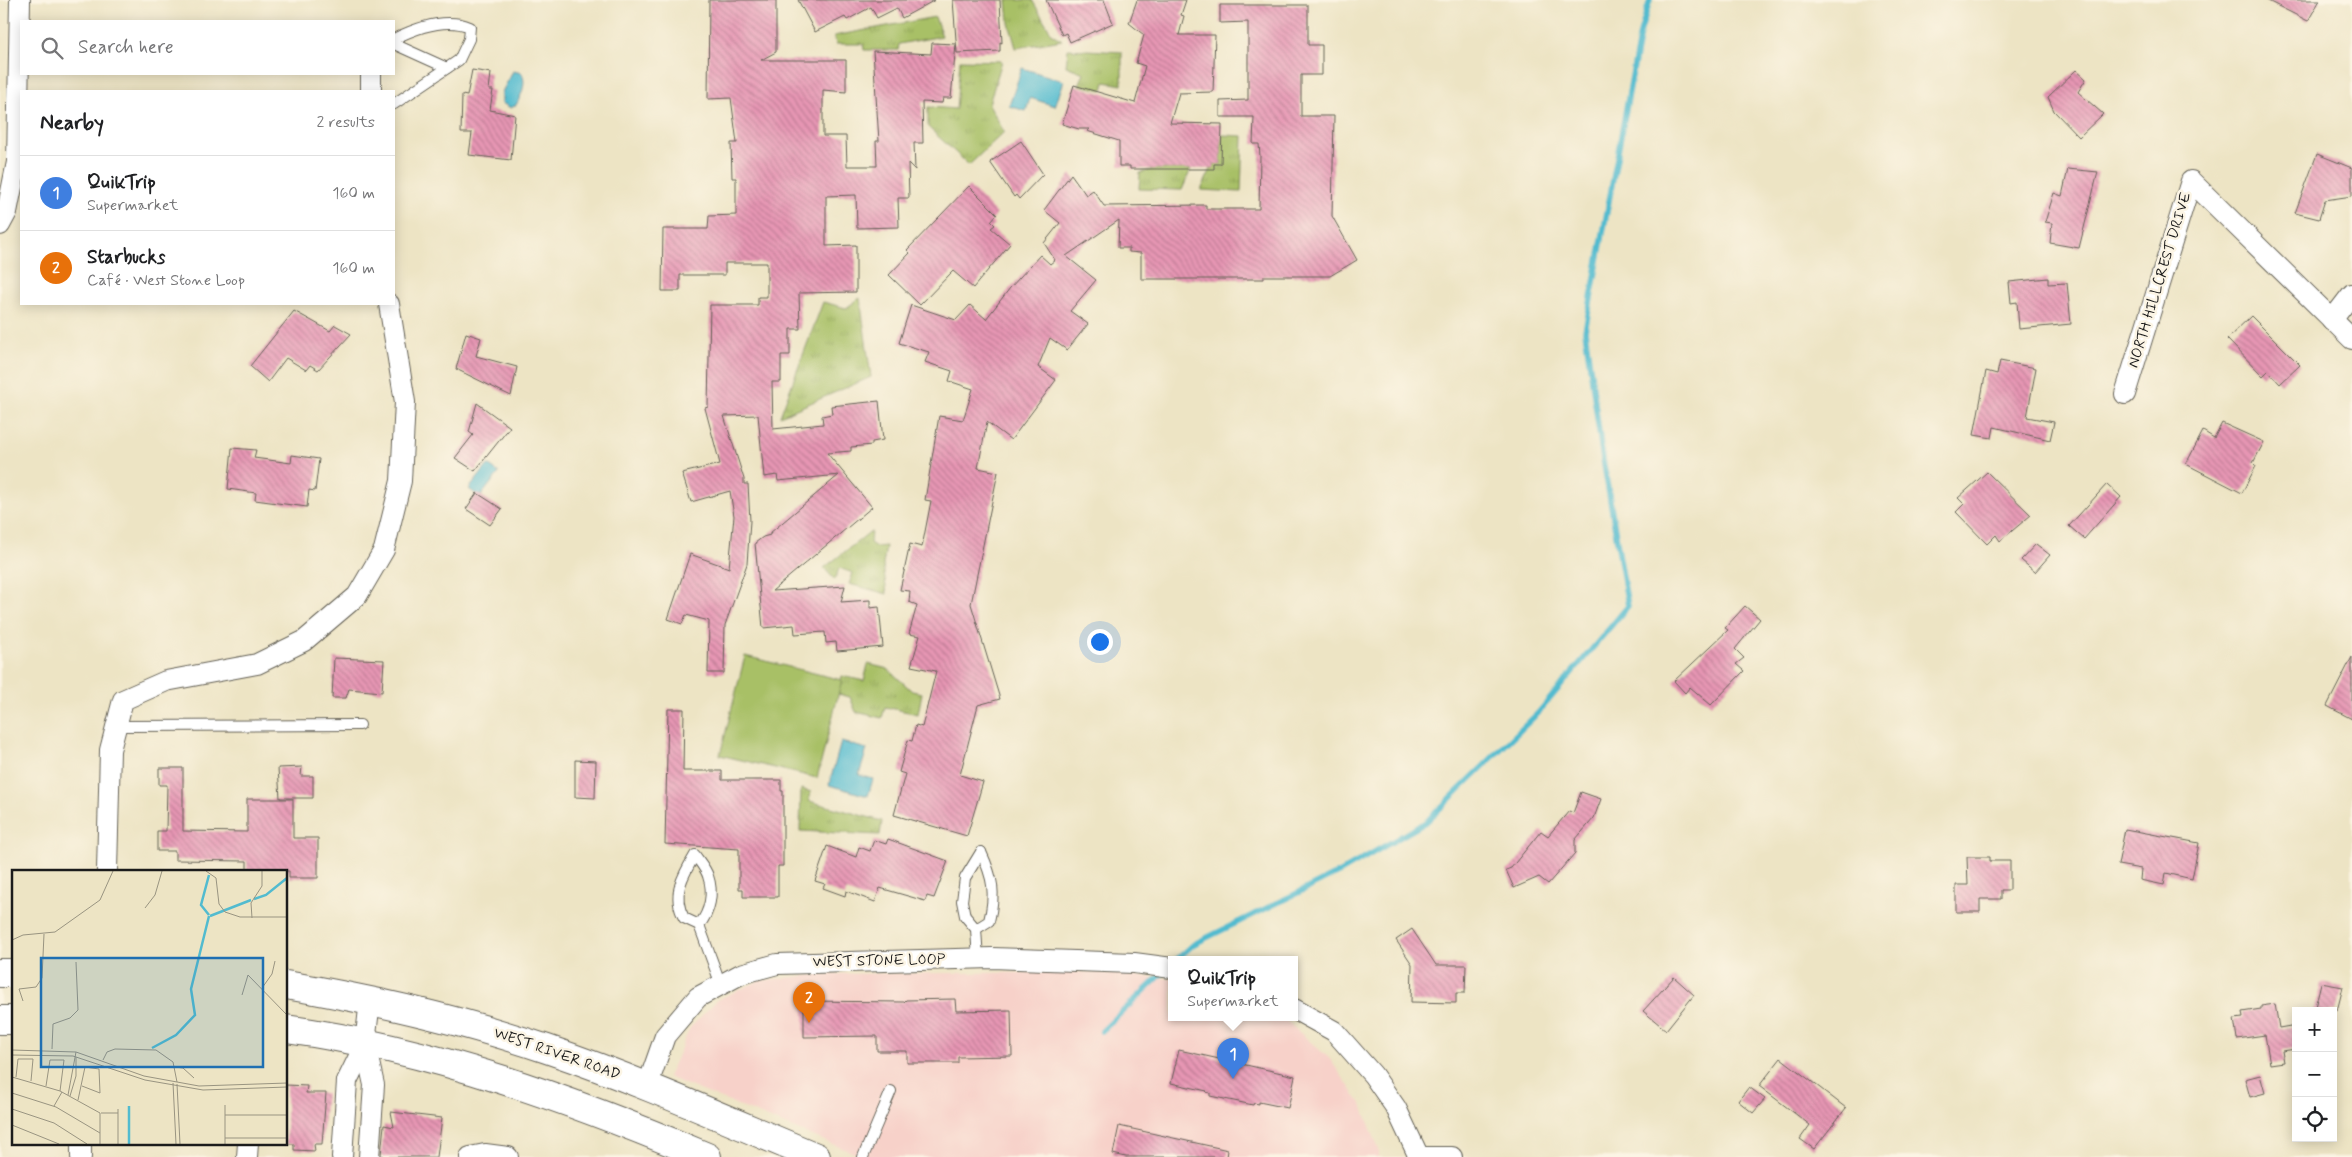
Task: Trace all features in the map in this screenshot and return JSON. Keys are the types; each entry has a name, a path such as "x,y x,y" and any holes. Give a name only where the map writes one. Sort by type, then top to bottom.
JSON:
{"main road":[{"name":"WEST RIVER ROAD","path":"288,985 370,1000 500,1033 584,1062 816,1157"},
{"path":"288,1029 365,1044 498,1078 602,1114 707,1157"}],"street":[{"path":"0,225 7,212 18,162 20,0"},
{"path":"371,75 371,90"},
{"name":"NORTH HILLCREST DRIVE","path":"2125,394 2191,181 2352,339"},
{"path":"2332,320 2352,294"},
{"path":"107,870 110,750 123,700 166,681 257,664 304,641 357,596 384,550 401,480 406,402 389,305"},
{"name":"WEST STONE LOOP","path":"647,1087 665,1036 698,998 741,974 777,964 978,959 1134,963 1168,967"},
{"path":"369,1157 374,1085 365,1044 370,1000"},
{"path":"1298,1011 1334,1031 1373,1075 1396,1108 1419,1157 1452,1157"},
{"path":"342,1157 347,1081 365,1044"},
{"path":"80,1157 81,1144"},
{"path":"247,1157 248,1144"},
{"path":"473,1156 508,1157"}],"lane":[{"path":"395,38 410,31 430,26 460,22 470,27 469,40 459,60 395,103"},
{"path":"395,44 448,68"},
{"path":"116,726 360,725"},
{"path":"976,929 989,921 994,902 992,874 981,852 965,878 962,900 965,916 976,929 978,959"},
{"path":"698,925 707,916 711,900 708,875 695,855 680,882 677,899 684,918 698,925 721,984"},
{"path":"863,1157 891,1092"}],"shaded area":[{"path":"1090,972 1168,979 1168,1021 1286,1021 1329,1058 1362,1105 1379,1150 1379,1157 864,1157 668,1077 690,1028 717,1000 759,981 821,974"}],"green space":[{"path":"1007,0 1032,0 1052,34 1062,40 1016,48 1009,23"},
{"path":"935,17 942,36 899,44 898,50 864,50 863,44 836,44 834,36"},
{"path":"1068,49 1122,52 1122,85 1105,82 1103,90 1079,85 1084,73 1066,66"},
{"path":"960,60 1002,61 989,104 1004,132 969,165 928,127 928,107 956,109"},
{"path":"1222,135 1243,136 1241,192 1201,190 1211,169 1214,169 1214,164 1221,164"},
{"path":"1154,169 1191,169 1182,190 1139,189 1140,173"},
{"path":"860,298 871,377 780,416 823,302 846,308"},
{"path":"871,531 870,543 876,547 886,546 883,565 887,594 849,584 853,573 839,568 835,580 824,568"},
{"path":"745,656 842,680 817,778 720,755"},
{"path":"868,664 888,669 912,691 922,693 918,714 885,707 882,718 856,712 850,697 838,694 842,676 864,681"},
{"path":"801,789 811,792 809,801 882,821 880,835 800,831"}],"water":[{"path":"1022,68 1064,81 1055,106 1030,98 1026,111 1009,106"},
{"path":"513,71 522,73 524,81 520,98 516,105 511,108 502,103 502,92"},
{"path":"488,465 499,473 480,497 469,489"},
{"path":"841,742 867,749 859,775 873,779 868,796 829,785"}],"building":[{"path":"709,0 776,0 776,52 761,60 846,60 846,92 823,90 823,136 846,136 847,166 877,166 876,141 879,141 873,51 931,54 932,43 956,44 951,98 943,98 942,103 922,102 923,143 914,143 915,170 908,163 909,198 898,198 899,227 857,228 856,195 826,196 826,246 856,245 856,292 799,293 800,329 790,329 790,355 781,355 781,382 772,382 773,429 823,424 822,416 832,414 831,406 879,401 883,440 872,442 872,445 851,447 851,451 827,453 872,507 772,591 845,586 841,602 870,600 870,608 879,607 883,647 837,651 836,642 826,643 825,632 795,634 794,625 763,628 755,543 763,537 770,535 770,533 839,475 778,481 777,475 764,477 758,415 724,416 744,484 748,484 750,521 747,564 725,625 724,673 708,673 709,621 686,615 682,624 668,619 690,554 729,568 734,516 730,491 691,502 682,473 720,464 705,408 708,407 710,305 758,305 758,297 767,297 767,263 725,263 725,275 680,275 680,291 662,291 663,229 708,229 709,216 736,215 736,178 732,178 731,143 737,143 731,98 708,99"},
{"path":"798,0 935,0 902,18 897,8 877,18 871,7 847,20 845,17 815,32"},
{"path":"953,0 1000,0 1002,43 1000,42 1000,51 957,53"},
{"path":"1046,0 1104,0 1113,23 1070,42 1066,33 1062,35"},
{"path":"1137,0 1186,0 1181,15 1184,16 1179,35 1215,35 1213,92 1179,93 1170,123 1222,124 1221,164 1214,164 1214,169 1130,169 1130,166 1119,166 1119,141 1087,131 1090,129 1079,129 1062,124 1074,85 1135,103 1145,66 1136,63 1144,35 1129,23"},
{"path":"2266,0 2320,0 2308,21"},
{"path":"1220,5 1308,5 1308,45 1322,45 1322,75 1301,75 1301,116 1334,116 1332,216 1357,260 1330,276 1264,276 1264,279 1141,279 1141,253 1129,252 1129,248 1118,248 1119,220 1066,256 1096,280 1070,311 1088,324 1067,350 1050,338 1038,367 1056,380 1011,440 987,422 978,468 998,472 971,604 1000,699 978,705 960,775 983,782 967,836 894,815 905,774 899,772 908,740 912,741 916,725 922,727 936,671 911,666 920,636 909,634 917,605 909,602 910,591 900,590 910,544 922,547 931,501 925,500 939,416 963,420 973,389 949,381 952,371 925,362 929,352 899,343 911,305 956,320 970,305 986,319 1010,288 1040,255 1050,264 1055,260 1044,243 1060,223 1044,210 1071,174 1086,195 1093,190 1104,206 1206,205 1206,209 1259,209 1260,156 1259,144 1253,144 1254,117 1220,117 1220,101 1248,100 1248,22 1220,23"},
{"path":"472,70 491,73 489,90 493,90 490,110 515,115 511,160 469,155 472,133 461,133 462,95 467,96"},
{"path":"2076,70 2086,79 2078,92 2103,114 2079,137 2054,111 2048,97"},
{"path":"1021,141 1043,174 1019,199 1016,195 1014,197 990,162"},
{"path":"2317,154 2352,168 2352,196 2325,200 2319,219 2295,213"},
{"path":"2068,169 2098,172 2079,248 2050,243 2052,223 2045,222 2054,193 2062,196"},
{"path":"969,186 997,214 991,221 995,225 991,228 1010,244 973,288 953,271 920,305 889,275 910,253 907,250"},
{"path":"2048,278 2048,284 2067,283 2071,324 2019,329 2017,302 2011,303 2009,282"},
{"path":"294,311 330,331 335,325 351,334 318,370 310,365 306,370 286,358 268,382 250,366"},
{"path":"2251,316 2300,365 2280,384 2268,371 2263,376 2227,339"},
{"path":"466,333 481,338 476,356 517,367 511,396 456,369"},
{"path":"2000,361 2036,368 2027,417 2054,422 2050,440 1994,427 1992,438 1974,435 1986,371 1997,374"},
{"path":"477,403 510,427 475,471 455,458 473,435 469,432"},
{"path":"2222,423 2264,442 2253,463 2256,466 2242,493 2186,464 2203,431 2214,438"},
{"path":"232,448 256,450 254,458 291,463 292,455 319,459 315,491 309,490 307,507 255,500 256,493 228,489"},
{"path":"1987,472 2031,515 2000,541 1996,535 1987,544 1956,512 1964,504 1958,498"},
{"path":"2107,484 2121,497 2084,539 2069,526"},
{"path":"477,493 502,509 490,525 466,509"},
{"path":"2036,544 2050,555 2035,572 2021,560"},
{"path":"1745,606 1760,619 1735,649 1744,658 1736,664 1744,671 1711,705 1690,687 1685,693 1674,681 1728,630 1725,628"},
{"path":"2352,657 2352,719 2327,706"},
{"path":"334,658 384,660 382,692 349,689 346,698 332,698"},
{"path":"668,709 684,709 683,771 722,771 722,780 781,780 781,791 783,791 783,866 778,866 778,897 743,897 743,889 739,889 739,849 665,844"},
{"path":"575,760 596,761 595,798 575,797"},
{"path":"302,767 301,776 313,776 313,798 280,798 278,768"},
{"path":"159,768 183,768 183,831 247,832 247,799 293,799 293,838 318,838 318,878 289,878 288,870 247,870 247,861 175,860 175,851 157,851 157,831 166,831 167,785 159,785"},
{"path":"1581,792 1601,799 1594,818 1575,840 1575,853 1548,884 1539,877 1514,888 1506,870 1511,868 1541,831 1548,836 1569,811 1573,813"},
{"path":"2125,829 2199,843 2192,879 2166,873 2164,885 2140,880 2141,869 2118,865"},
{"path":"888,839 948,861 934,898 927,896 925,901 880,888 875,902 846,891 845,896 823,888 825,884 815,881 827,846 856,857 859,847 870,851 874,840 886,844"},
{"path":"1967,857 1990,857 1990,861 2010,861 2010,890 2001,890 2001,899 1980,899 1980,912 1956,912 1956,885 1968,885"},
{"path":"1412,929 1436,965 1466,965 1465,993 1456,993 1456,1003 1411,1002 1412,964 1396,940"},
{"path":"1674,977 1694,995 1666,1030 1643,1011"},
{"path":"2321,983 2343,987 2337,1011 2337,1007 2315,1007"},
{"path":"955,999 956,1011 1011,1010 1012,1056 958,1057 958,1063 907,1063 907,1051 877,1051 877,1036 804,1037 804,1001 904,1002 906,1000"},
{"path":"2275,1004 2279,1028 2292,1026 2292,1050 2282,1051 2284,1062 2270,1064 2265,1035 2237,1039 2234,1019 2243,1018 2242,1012 2261,1009 2261,1006"},
{"path":"1179,1050 1295,1076 1288,1108 1259,1102 1259,1104 1254,1103 1253,1105 1210,1096 1210,1093 1207,1091 1171,1083"},
{"path":"1781,1058 1846,1108 1814,1149 1800,1139 1810,1125 1759,1086"},
{"path":"2260,1075 2265,1093 2250,1097 2245,1079"},
{"path":"288,1085 307,1086 306,1093 326,1093 322,1144 314,1144 315,1151 294,1150 294,1144 288,1144"},
{"path":"1749,1087 1765,1099 1753,1113 1738,1101"},
{"path":"391,1112 442,1118 437,1157 384,1157 381,1155 384,1125 394,1127"},
{"path":"1119,1126 1228,1150 1227,1157 1126,1157 1113,1154"}],"waterway":[{"path":"1180,956 1194,944 1340,872 1426,822 1538,713 1628,606 1602,453 1585,331 1640,33 1650,0"},
{"path":"1102,1031 1165,971"}],"place":[{"name":"Starbucks","path":"809,1023"},
{"name":"QuikTrip","path":"1233,1079"}]}
